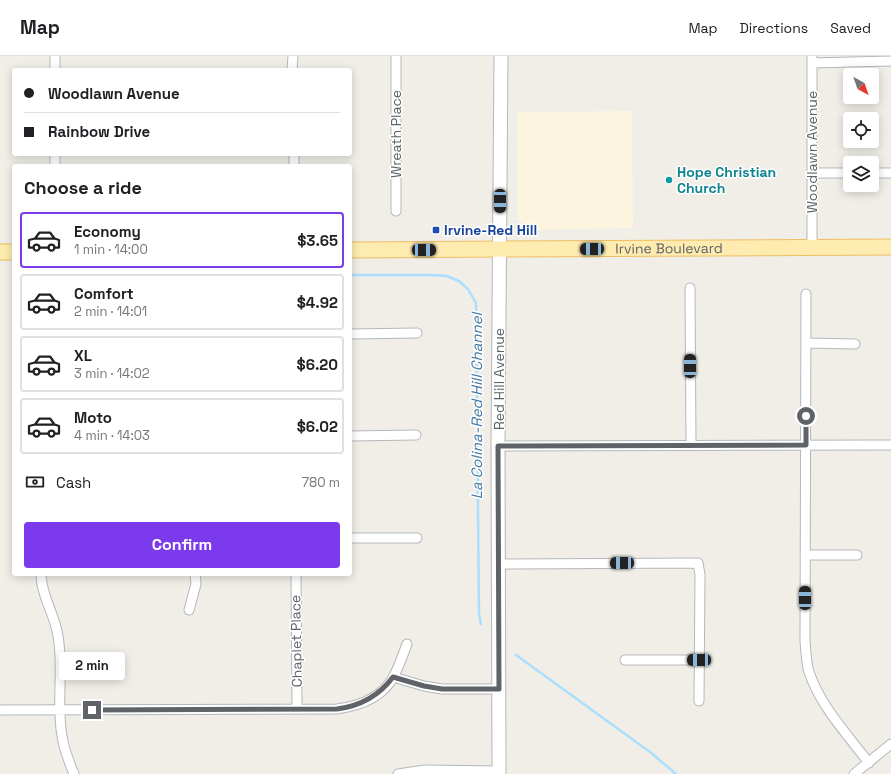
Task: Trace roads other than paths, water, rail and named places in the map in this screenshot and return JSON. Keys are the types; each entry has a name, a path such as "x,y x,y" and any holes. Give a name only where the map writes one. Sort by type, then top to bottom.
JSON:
{"main road":[{"name":"Red Hill Avenue","path":"499,772 498,446 500,56"},
{"name":"Irvine Boulevard","path":"352,250 891,247"},
{"path":"0,252 12,252"}],"street":[{"path":"55,56 55,68"},
{"path":"292,56 292,68"},
{"name":"Wreath Place","path":"396,56 396,211"},
{"path":"812,59 891,61"},
{"name":"Woodlawn Avenue","path":"812,59 812,247"},
{"path":"812,173 843,173"},
{"path":"879,173 891,173"},
{"path":"690,288 691,445"},
{"path":"806,294 805,641 809,671 818,694 828,710 869,763"},
{"path":"352,334 417,333"},
{"path":"806,343 855,344"},
{"path":"352,436 416,436"},
{"path":"498,446 891,444"},
{"path":"352,538 417,538"},
{"path":"805,555 857,555"},
{"path":"499,564 698,563 700,575 699,701"},
{"path":"41,576 46,598 54,617 58,635 60,655 61,735 74,774"},
{"path":"189,610 196,584 195,576"},
{"name":"Chaplet Place","path":"296,576 297,709"},
{"path":"0,710 337,709 363,702 374,696 386,686 393,677 407,644"},
{"path":"625,660 699,660"},
{"path":"393,677 424,686 442,689 499,689"},
{"path":"854,774 891,744"},
{"path":"398,774 425,770 499,772"}],"waterway":[{"name":"La Colina-Red Hill Channel","path":"352,275 447,276 459,281 468,289 476,303 479,614 481,624"},
{"name":"La Colina-Red Hill Channel","path":"516,655 650,752 676,774"}],"place":[{"name":"Hope Christian Church","path":"669,180"},
{"name":"Irvine-Red Hill","path":"436,230"}]}
